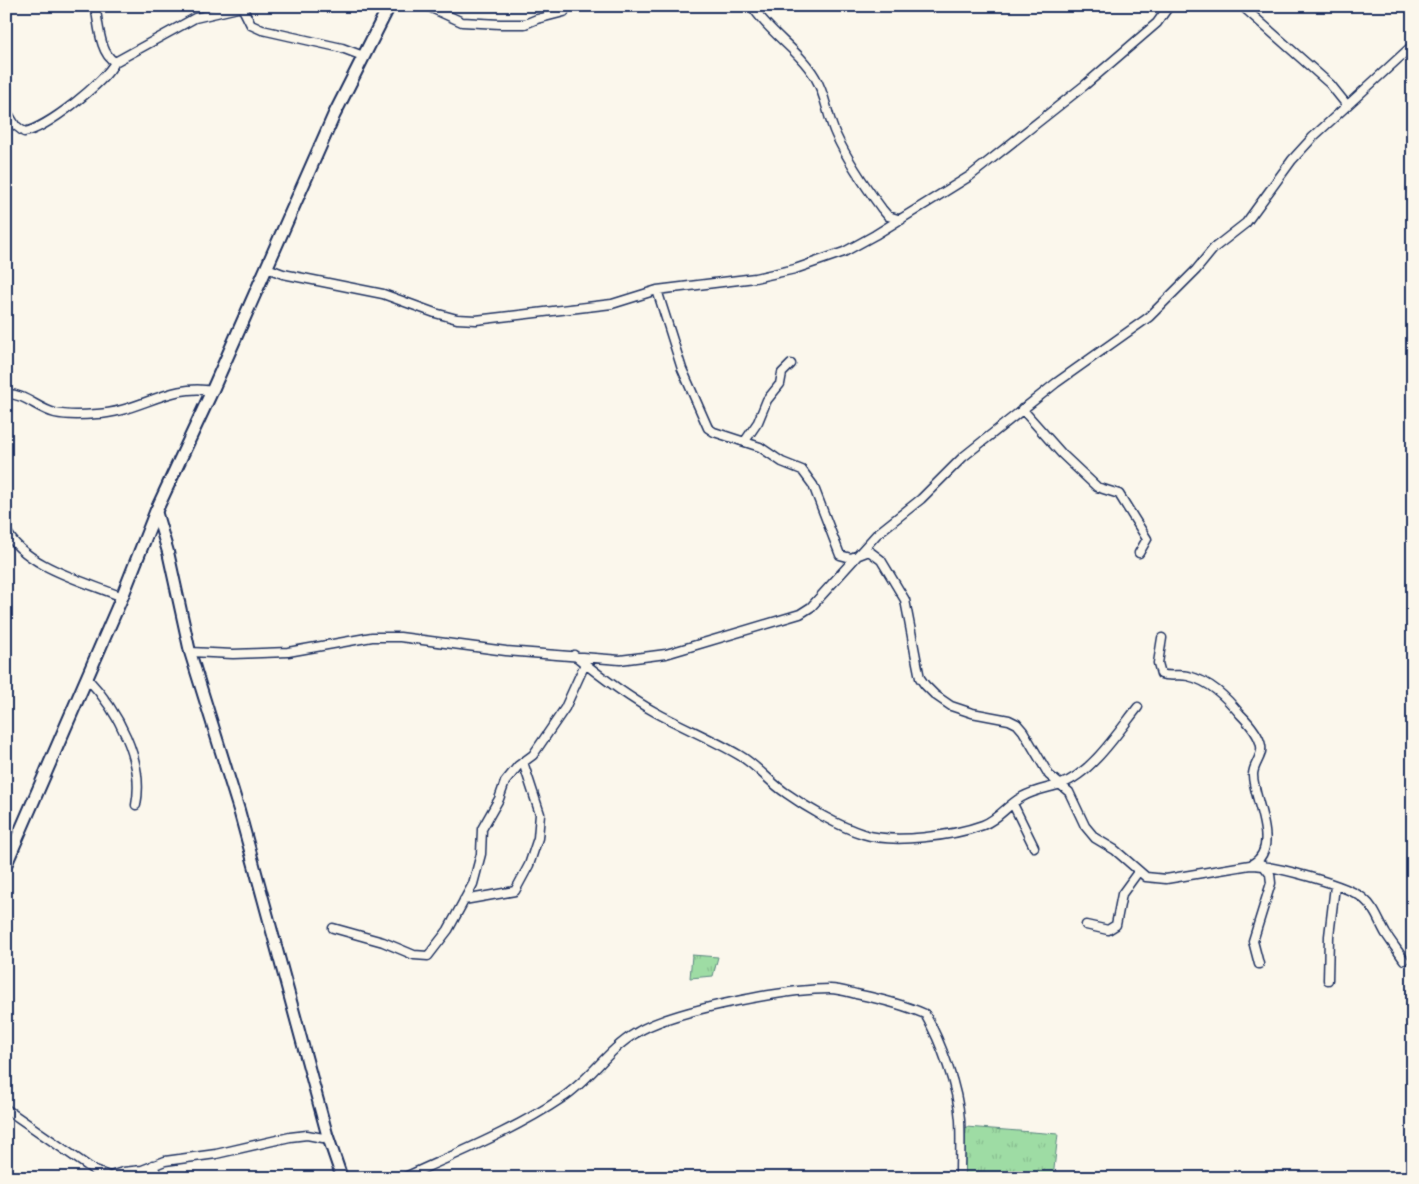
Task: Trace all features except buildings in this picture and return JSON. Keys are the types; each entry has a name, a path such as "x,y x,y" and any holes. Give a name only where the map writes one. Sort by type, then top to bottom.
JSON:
{"main road":[{"path":"6,864 122,597 156,511 212,391 334,114 389,6"},
{"path":"156,511 168,552 190,652 239,810 327,1134 342,1178"}],"street":[{"path":"95,6 105,50 109,59 115,62"},
{"path":"427,6 462,22 500,24 525,24 564,12"},
{"path":"752,6 762,22 806,64 815,76 822,90 836,134 847,154 882,210 888,216 901,220"},
{"path":"267,268 282,274 383,294 457,319 476,320 612,304 657,290 755,278 795,270 844,252 901,220 970,176 1086,85 1157,23 1169,6"},
{"path":"1242,6 1330,84 1346,104"},
{"path":"6,110 15,125 24,132 30,131 51,119 96,84 110,71 115,62 195,18 242,7 251,25 262,30 342,48 363,56"},
{"path":"190,652 233,654 288,652 347,641 400,637 506,651 620,660 638,659 666,654 782,620 811,607 855,557 894,518 933,488 963,457 1022,409 1149,317 1196,270 1214,248 1246,223 1292,160 1346,104 1413,46"},
{"path":"657,290 673,342 694,392 704,422 714,432 760,447 782,462 798,467 807,474 840,555 844,558 855,557 866,551 874,553 905,600 920,678 935,695 951,706 972,713 1009,720 1017,724 1050,775 1075,801 1089,832 1146,877 1166,879 1250,865 1263,865 1335,886 1362,897 1372,907 1386,934 1404,960"},
{"path":"745,441 758,422 764,405 780,384 782,373 791,364"},
{"path":"6,394 22,397 38,407 56,414 100,414 180,391 203,389 212,391"},
{"path":"1022,409 1057,449 1097,487 1119,494 1147,540 1139,553"},
{"path":"6,530 11,540 21,551 43,564 122,597"},
{"path":"1162,638 1158,664 1161,674 1187,676 1216,689 1241,714 1259,740 1261,754 1253,773 1262,810 1264,849 1257,862 1250,865"},
{"path":"574,655 605,681 653,711 739,755 764,772 784,792 806,806 864,834 894,838 946,834 982,826 997,818 1022,796 1054,785 1061,785 1080,774 1098,756 1138,707"},
{"path":"333,928 382,942 414,954 428,956 448,930 473,884 481,854 482,829 499,799 504,782 523,762 533,755 565,708 584,664"},
{"path":"87,678 110,706 134,759 139,790 136,805"},
{"path":"464,900 515,891 529,866 538,838 540,814 523,762"},
{"path":"1013,804 1034,847"},
{"path":"1259,964 1254,941 1271,883 1270,874 1263,865"},
{"path":"1086,926 1108,930 1116,926 1122,894 1138,872"},
{"path":"1328,980 1329,936 1335,886"},
{"path":"403,1178 532,1117 564,1097 627,1038 650,1026 682,1015 736,1002 791,992 832,989 890,1000 925,1014 944,1057 957,1098 960,1119 960,1178"},
{"path":"6,1109 106,1177 142,1170 153,1165 290,1138 307,1135 323,1138 327,1134"},
{"path":"153,1165 158,1178"}],"green space":[{"path":"692,955 718,957 713,976 690,978"},
{"path":"966,1127 1058,1134 1053,1178 963,1177"}]}
